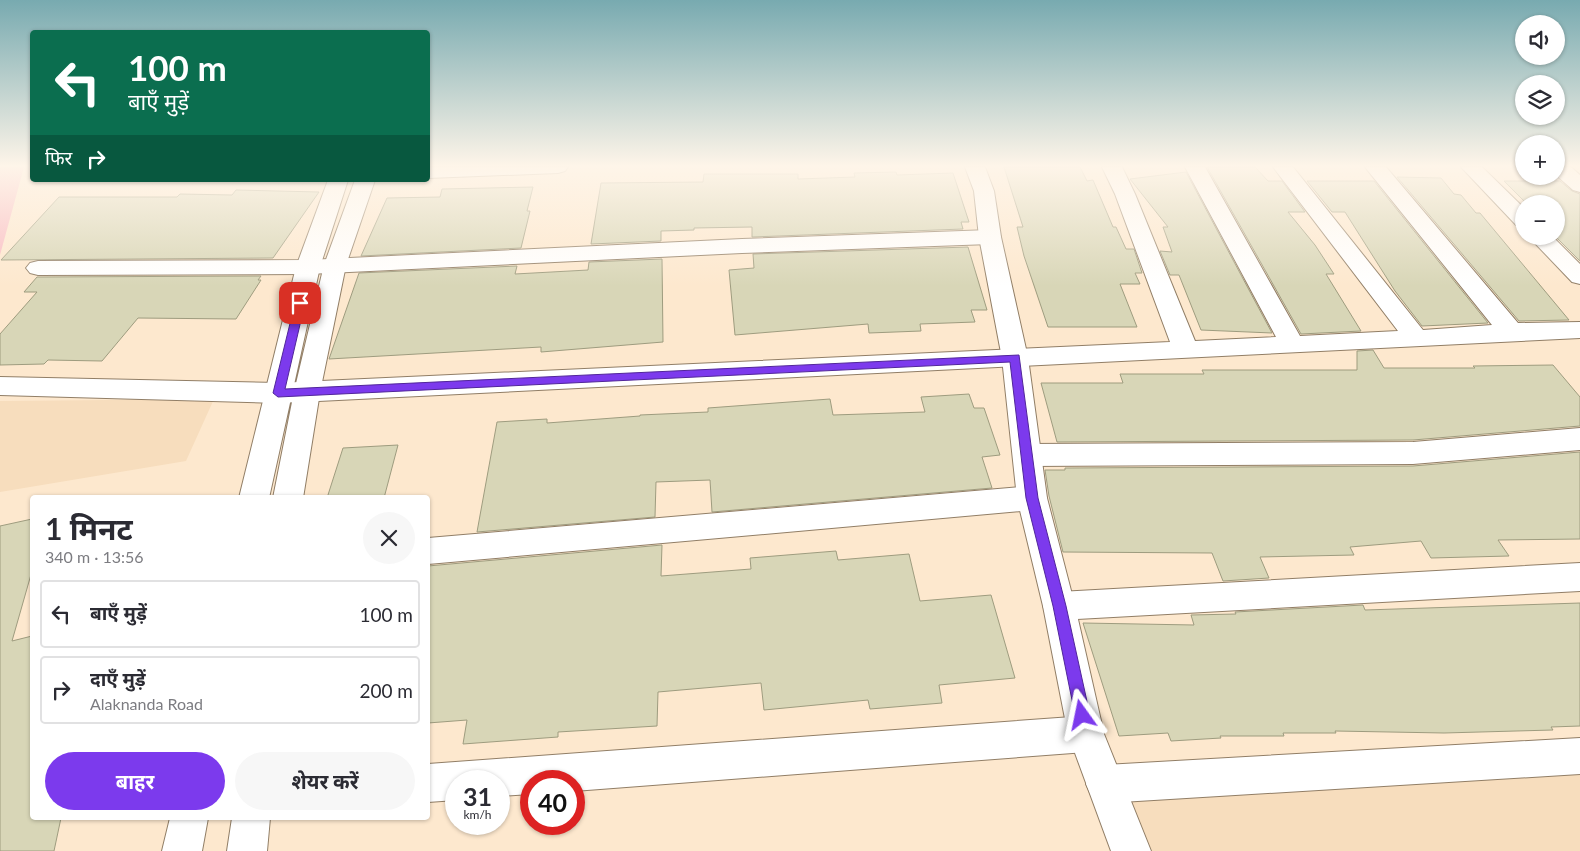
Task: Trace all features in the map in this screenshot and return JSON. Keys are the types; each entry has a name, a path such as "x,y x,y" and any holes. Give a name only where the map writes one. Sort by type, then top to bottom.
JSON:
{"street":[{"path":"255,495 308,267 329,207"},
{"path":"289,495 307,392 335,265 355,207"},
{"path":"986,207 990,237 1015,358 1032,498 1059,606 1086,734 1131,851"},
{"path":"1131,207 1186,350"},
{"path":"1217,207 1293,345"},
{"path":"1314,207 1417,339"},
{"path":"1409,207 1512,332"},
{"path":"38,268 308,267 742,246 990,237"},
{"path":"1548,245 1580,277"},
{"path":"0,386 278,393 307,392 1580,330"},
{"path":"1028,455 1413,453 1580,439"},
{"path":"430,551 1032,498"},
{"path":"1059,606 1580,577"},
{"path":"430,783 1086,734"},
{"path":"1106,784 1580,756"},
{"path":"182,851 189,820"},
{"path":"247,851 251,820"}],"shaded area":[{"path":"0,207 13,207 0,255"},
{"path":"214,399 186,461 0,492 0,401"},
{"path":"1580,771 1580,851 1141,851 1123,795"}],"building":[{"path":"50,207 309,207 273,258 1,260"},
{"path":"383,207 528,207 527,211 530,211 521,248 361,256"},
{"path":"597,207 964,207 969,222 961,222 963,229 752,237 752,227 694,228 694,230 661,231 661,241 591,244"},
{"path":"1017,207 1104,207 1113,227 1116,227 1126,249 1134,249 1142,273 1135,273 1140,284 1120,284 1137,327 1048,327 1024,256 1017,227 1023,227"},
{"path":"1152,207 1205,207 1272,333 1201,330 1179,275 1170,275 1160,251 1172,252 1163,227 1168,227"},
{"path":"1229,207 1301,207 1305,212 1288,212 1315,245 1334,274 1326,274 1361,331 1301,334"},
{"path":"1328,207 1395,207 1488,323 1422,326 1395,291 1345,212 1332,212"},
{"path":"1422,207 1471,207 1476,213 1480,213 1569,320 1519,321"},
{"path":"1565,207 1580,207 1580,261 1564,245"},
{"path":"968,247 987,310 971,310 975,322 920,324 921,331 869,333 868,324 735,335 729,270 754,268 753,254"},
{"path":"662,259 663,342 541,352 541,347 329,359 359,273 517,266 515,274 588,270 589,262"},
{"path":"261,276 258,280 261,280 236,319 138,318 102,361 48,360 44,364 0,365 0,334 37,292 24,292 37,277"},
{"path":"1373,350 1384,368 1475,368 1473,366 1553,365 1580,397 1580,426 1413,440 1057,442 1041,383 1123,383 1120,374 1204,374 1202,370 1357,370 1357,351"},
{"path":"969,394 974,408 984,408 1000,455 982,457 992,488 712,512 710,480 656,482 655,517 477,532 497,422 547,419 547,423 640,415 708,412 708,408 830,399 833,415 925,412 921,397"},
{"path":"398,445 385,495 328,495 343,448"},
{"path":"1580,452 1580,539 1498,540 1509,556 1431,558 1421,541 1350,547 1354,555 1260,557 1269,578 1223,581 1212,553 1063,552 1049,496 1045,470 1065,470 1065,468 1413,466"},
{"path":"30,519 30,578 12,641 30,636 30,820 61,820 54,851 0,851 0,526"},
{"path":"662,545 661,576 751,569 750,558 836,551 838,560 909,554 920,601 991,595 1015,678 939,685 942,703 870,709 868,700 764,710 761,683 658,692 657,726 558,732 558,737 463,744 467,720 430,723 430,566"},
{"path":"1580,603 1580,726 1551,727 1553,730 1444,733 1335,731 1336,733 1283,733 1284,736 1220,736 1221,738 1171,741 1168,733 1119,736 1083,623 1194,625 1191,615 1236,614 1235,612 1363,605 1365,610"}],"route":[{"path":"300,303 278,393 1015,358 1032,498 1059,606 1082,715"}]}
